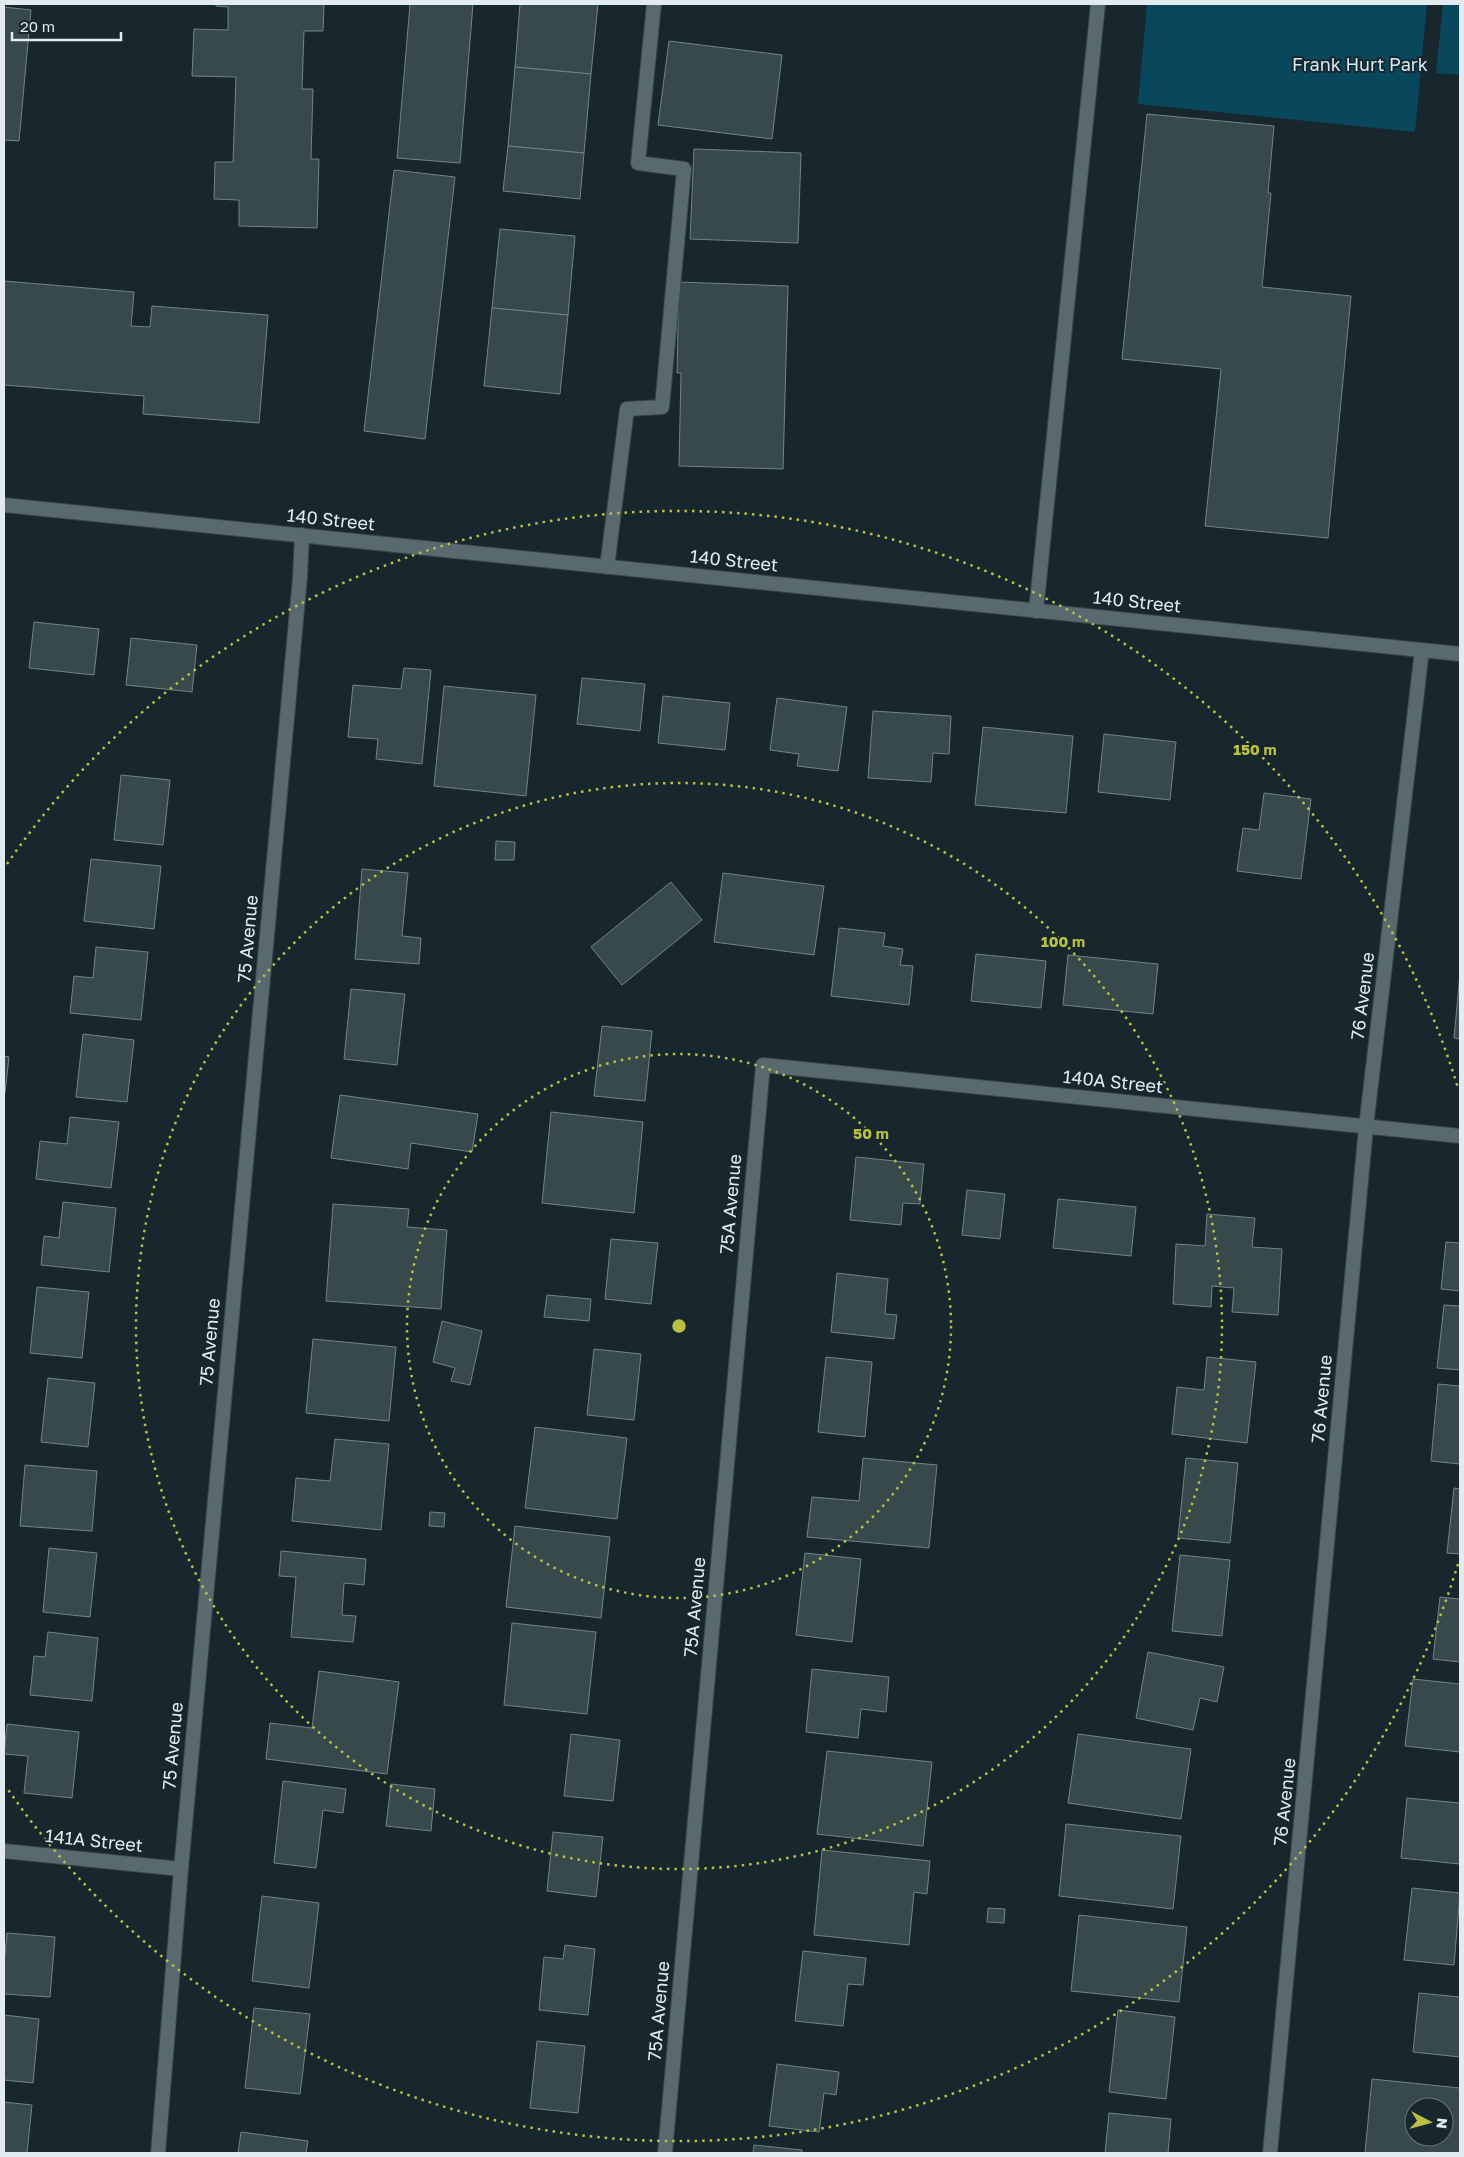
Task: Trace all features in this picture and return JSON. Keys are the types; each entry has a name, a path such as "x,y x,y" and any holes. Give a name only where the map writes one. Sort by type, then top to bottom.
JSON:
{"street":[{"path":"607,566 627,409 662,407 684,168 638,163 654,4"},
{"path":"1036,610 1098,4"},
{"name":"140 Street","path":"4,505 1460,654"},
{"name":"75 Avenue","path":"158,2153 181,1869 300,577 302,535"},
{"name":"76 Avenue","path":"1270,2153 1366,1127 1422,650"},
{"name":"140A Street","path":"763,1065 1460,1136"},
{"name":"75A Avenue","path":"665,2153 763,1065"},
{"name":"141A Street","path":"4,1851 181,1869"}],"green space":[{"name":"Frank Hurt Park","path":"1147,4 1427,4 1415,132 1138,104"},
{"path":"1443,4 1460,4 1460,75 1436,73"}],"building":[{"path":"216,4 324,4 323,31 304,31 302,89 313,89 311,159 319,159 317,228 239,226 239,200 214,199 215,162 233,162 236,77 192,76 194,29 228,30 228,7 216,6"},
{"path":"410,4 473,4 460,163 397,158"},
{"path":"520,4 598,4 591,74 515,67"},
{"path":"4,7 31,10 19,141 4,140"},
{"path":"669,41 782,55 772,139 658,125"},
{"path":"515,67 591,74 584,153 508,146"},
{"path":"1147,114 1274,126 1268,193 1271,193 1262,287 1351,296 1328,538 1205,526 1221,369 1122,359"},
{"path":"508,146 584,153 580,199 503,191"},
{"path":"694,149 801,153 798,243 690,239"},
{"path":"394,170 455,177 425,439 364,431"},
{"path":"500,229 575,236 568,315 492,308"},
{"path":"4,281 134,292 131,326 150,327 152,306 268,315 259,423 143,414 144,396 4,385"},
{"path":"679,282 788,286 783,469 679,466 681,373 677,373"},
{"path":"492,308 568,315 560,394 484,386"},
{"path":"34,622 99,629 94,675 29,668"},
{"path":"131,638 197,645 192,692 126,685"},
{"path":"404,668 431,670 422,764 376,759 378,739 348,737 353,685 401,689"},
{"path":"582,678 645,684 640,731 577,724"},
{"path":"444,686 536,695 526,796 434,786"},
{"path":"663,696 730,703 725,750 658,743"},
{"path":"777,698 847,707 838,771 797,766 799,754 770,750"},
{"path":"873,711 951,716 949,754 933,753 931,782 868,778"},
{"path":"983,727 1073,736 1066,813 975,805"},
{"path":"1104,734 1176,742 1170,800 1098,792"},
{"path":"121,775 170,780 163,845 114,840"},
{"path":"1264,793 1311,799 1301,879 1237,871 1243,828 1259,830"},
{"path":"496,841 515,842 514,860 495,860"},
{"path":"91,859 161,866 154,929 84,921"},
{"path":"362,869 408,873 402,936 421,938 419,964 355,959"},
{"path":"723,873 824,886 814,955 714,942"},
{"path":"671,882 702,920 622,985 591,947"},
{"path":"839,928 885,933 883,946 903,949 900,965 913,966 909,1005 831,996"},
{"path":"96,947 148,952 141,1020 70,1013 74,976 93,978"},
{"path":"976,954 1046,961 1041,1008 971,1001"},
{"path":"1068,955 1158,964 1153,1014 1063,1005"},
{"path":"1460,974 1460,1039 1454,1038"},
{"path":"351,989 405,994 397,1065 344,1059"},
{"path":"602,1026 652,1031 645,1101 594,1096"},
{"path":"83,1034 134,1040 127,1102 76,1097"},
{"path":"4,1056 9,1057 5,1093 4,1093"},
{"path":"340,1095 478,1114 472,1152 411,1143 408,1169 331,1158"},
{"path":"551,1112 643,1122 634,1213 542,1203"},
{"path":"70,1117 119,1122 111,1188 36,1179 40,1141 67,1144"},
{"path":"856,1157 924,1164 920,1204 903,1203 901,1225 850,1220"},
{"path":"967,1190 1005,1194 1000,1239 962,1235"},
{"path":"1058,1199 1136,1207 1131,1256 1053,1248"},
{"path":"63,1202 116,1208 109,1272 41,1265 44,1236 59,1238"},
{"path":"333,1204 409,1209 407,1227 447,1230 441,1309 326,1301"},
{"path":"1207,1214 1255,1218 1252,1247 1282,1249 1278,1315 1232,1312 1234,1288 1212,1286 1211,1307 1173,1304 1176,1244 1205,1246"},
{"path":"611,1239 658,1243 651,1304 605,1299"},
{"path":"1446,1242 1460,1243 1460,1291 1441,1289"},
{"path":"837,1273 888,1279 885,1314 897,1315 894,1339 831,1332"},
{"path":"37,1287 89,1292 82,1358 30,1353"},
{"path":"547,1295 591,1299 589,1321 544,1317"},
{"path":"1444,1305 1460,1306 1460,1370 1437,1368"},
{"path":"442,1321 482,1331 470,1385 451,1381 455,1368 433,1362"},
{"path":"313,1339 396,1347 389,1421 306,1413"},
{"path":"594,1349 641,1354 634,1420 587,1415"},
{"path":"826,1357 872,1362 865,1437 818,1432"},
{"path":"1207,1357 1256,1362 1247,1443 1172,1434 1177,1387 1204,1390"},
{"path":"48,1378 95,1383 88,1447 41,1442"},
{"path":"1438,1384 1460,1386 1460,1464 1431,1461"},
{"path":"535,1427 627,1438 617,1519 525,1508"},
{"path":"335,1439 389,1444 381,1530 292,1521 296,1478 330,1481"},
{"path":"863,1458 937,1465 929,1548 807,1537 812,1497 859,1501"},
{"path":"1186,1458 1238,1463 1230,1543 1178,1538"},
{"path":"25,1465 97,1471 92,1531 20,1526"},
{"path":"1454,1488 1460,1489 1460,1554 1447,1553"},
{"path":"430,1512 445,1513 444,1527 429,1526"},
{"path":"515,1526 610,1537 601,1618 506,1607"},
{"path":"49,1548 97,1553 90,1617 43,1612"},
{"path":"281,1551 366,1559 364,1585 344,1583 342,1615 356,1616 353,1642 291,1637 296,1577 279,1576"},
{"path":"805,1553 861,1559 852,1642 796,1635"},
{"path":"1180,1555 1230,1560 1222,1636 1172,1631"},
{"path":"1440,1597 1460,1599 1460,1662 1433,1659"},
{"path":"512,1623 596,1632 587,1714 504,1705"},
{"path":"48,1632 98,1638 92,1701 30,1695 34,1656 45,1657"},
{"path":"1148,1652 1224,1667 1217,1702 1200,1698 1193,1730 1136,1718"},
{"path":"812,1669 889,1677 886,1712 861,1709 858,1738 806,1732"},
{"path":"319,1671 399,1682 387,1774 266,1759 270,1723 312,1728"},
{"path":"1413,1679 1460,1684 1460,1752 1405,1746"},
{"path":"7,1724 79,1732 72,1798 24,1793 28,1756 4,1754"},
{"path":"571,1734 620,1740 613,1801 564,1796"},
{"path":"1078,1734 1191,1749 1181,1819 1068,1803"},
{"path":"827,1751 932,1762 923,1846 817,1834"},
{"path":"283,1781 346,1789 343,1813 323,1810 316,1868 274,1863"},
{"path":"391,1784 435,1789 431,1831 386,1826"},
{"path":"1407,1798 1460,1803 1460,1864 1401,1858"},
{"path":"1066,1824 1181,1836 1173,1909 1059,1896"},
{"path":"553,1832 603,1837 596,1897 547,1891"},
{"path":"822,1850 930,1861 927,1894 914,1892 909,1945 814,1935"},
{"path":"1412,1888 1460,1893 1454,1965 1404,1960"},
{"path":"262,1896 319,1903 309,1988 252,1981"},
{"path":"988,1908 1005,1909 1004,1923 987,1922"},
{"path":"1079,1915 1187,1927 1179,2002 1071,1991"},
{"path":"7,1933 55,1937 50,1997 4,1994 4,1963"},
{"path":"565,1945 595,1949 588,2015 539,2010 544,1957 563,1959"},
{"path":"803,1951 866,1958 863,1985 848,1984 843,2026 795,2021"},
{"path":"1419,1993 1460,1997 1460,2057 1413,2052"},
{"path":"254,2008 310,2014 300,2094 245,2088"},
{"path":"1118,2010 1175,2017 1166,2099 1109,2092"},
{"path":"4,2015 39,2019 33,2083 4,2080"},
{"path":"537,2041 585,2046 578,2113 530,2108"},
{"path":"777,2064 839,2072 836,2095 824,2093 819,2132 769,2126"},
{"path":"1372,2079 1460,2088 1460,2153 1365,2153"},
{"path":"4,2102 32,2105 27,2153 4,2153"},
{"path":"1109,2113 1171,2119 1168,2153 1105,2153"},
{"path":"241,2132 308,2141 306,2153 238,2153"},
{"path":"754,2145 802,2150 802,2153 753,2153"}]}
